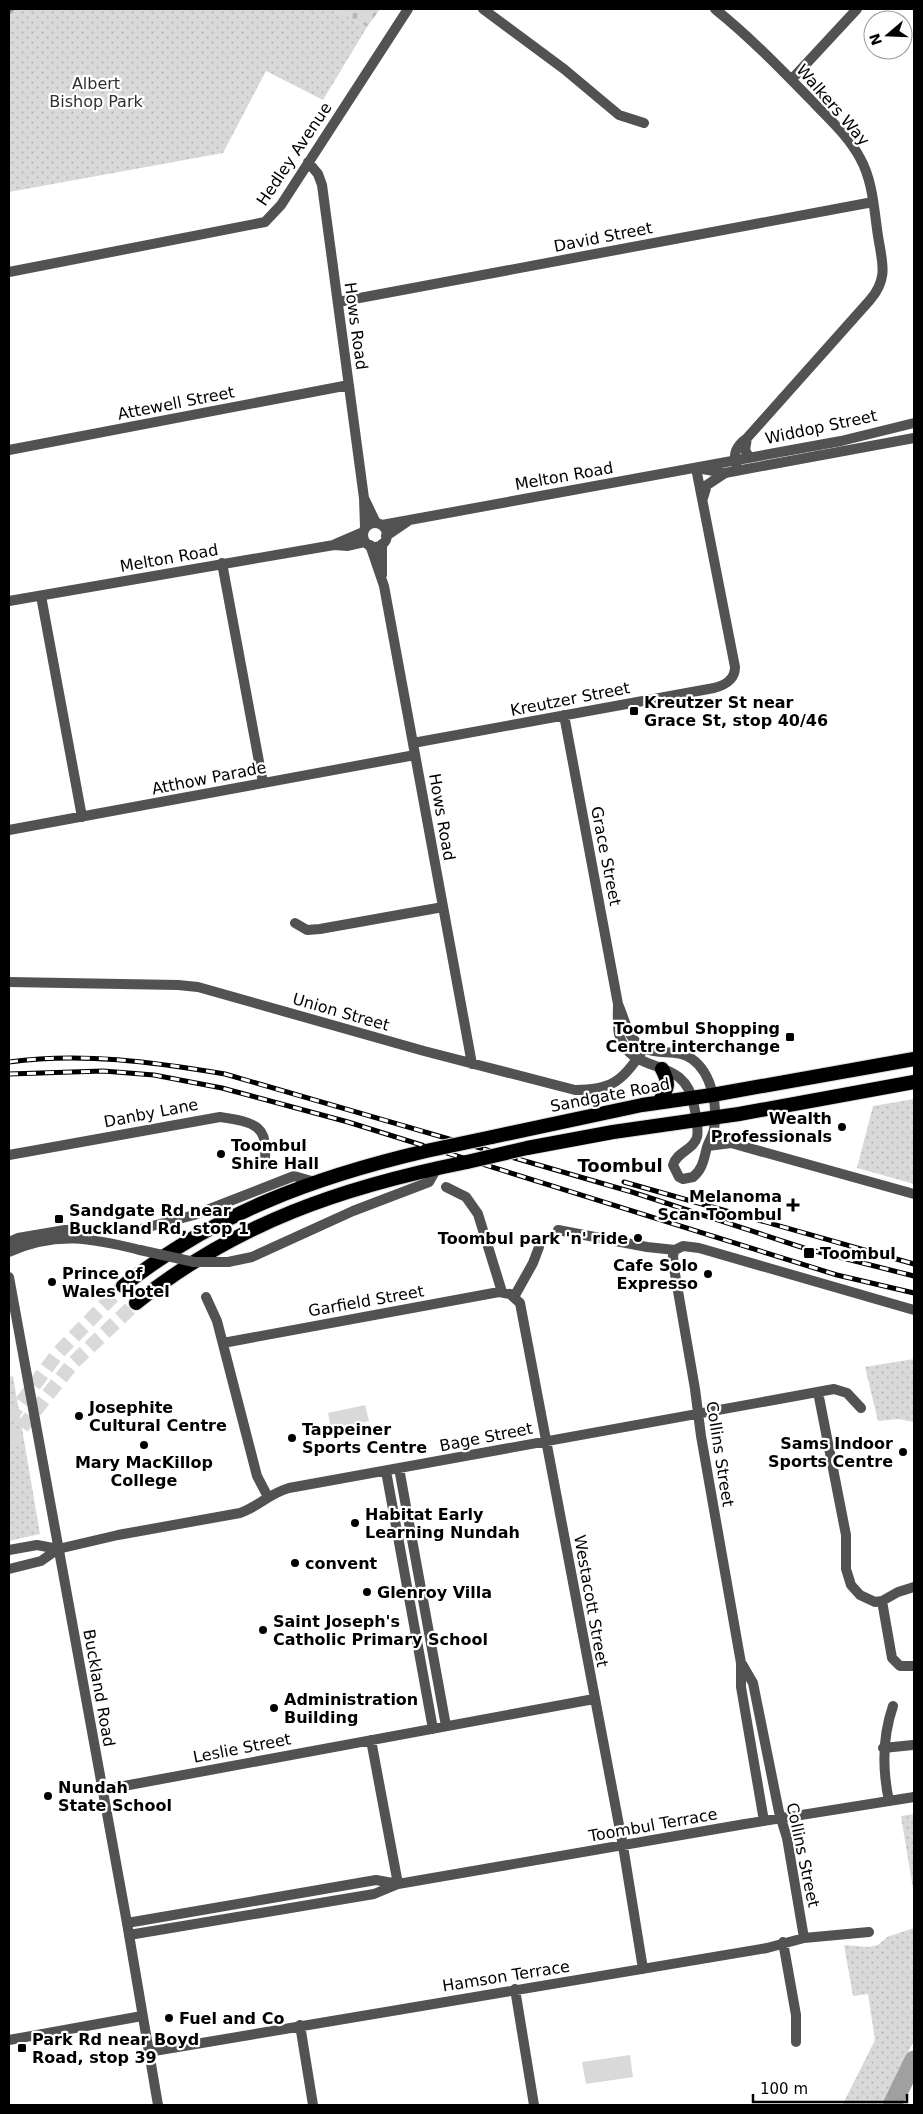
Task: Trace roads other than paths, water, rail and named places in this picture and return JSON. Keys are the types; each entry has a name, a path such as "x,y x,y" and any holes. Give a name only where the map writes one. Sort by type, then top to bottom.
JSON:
{"highway":[{"name":"Sandgate Road","path":"123,1286 174,1249 217,1224 261,1202 315,1182 426,1151 659,1102 712,1096 914,1059"},
{"path":"659,1102 669,1086 669,1080 662,1069"},
{"path":"136,1303 202,1254 265,1222 368,1185 528,1148 613,1132 696,1120 715,1124 914,1082"}],"street":[{"name":"Hedley Avenue","path":"9,272 261,224 269,219 281,205 408,9"},
{"path":"483,9 564,69 619,115 644,123"},
{"name":"Walkers Way","path":"715,9 758,45 792,79 854,149 866,172 873,202 883,266 880,287 735,450 734,460"},
{"path":"792,79 857,9"},
{"name":"Hows Road","path":"308,162 318,174 322,185 364,498 366,537 381,576 416,755 472,1064"},
{"name":"David Street","path":"338,302 873,202"},
{"name":"Attewell Street","path":"9,450 349,385"},
{"name":"Widdop Street","path":"734,460 841,441 914,423"},
{"path":"747,438 745,450 748,457"},
{"name":"Widdop Street","path":"739,471 914,438"},
{"path":"734,460 739,471"},
{"name":"Melton Road","path":"9,601 222,563 334,545 348,546 366,537 379,524 400,520 408,521 734,460"},
{"path":"696,468 703,498"},
{"name":"Melton Road","path":"696,468 725,473 739,471"},
{"path":"703,498 708,485 725,473"},
{"name":"Hows Road","path":"364,498 379,524 384,540 381,576"},
{"name":"Kreutzer Street","path":"413,743 714,688 730,680 734,674 735,666 703,498"},
{"name":"Melton Road","path":"384,540 408,521"},
{"path":"366,537 376,546 384,540"},
{"path":"222,563 263,783"},
{"path":"41,596 82,817"},
{"name":"Grace Street","path":"564,715 618,1004 620,1036 624,1046 638,1059 682,1078 693,1099 696,1140 677,1156 673,1165 679,1177 689,1179 697,1175 715,1124"},
{"name":"Atthow Parade","path":"9,830 416,755"},
{"path":"295,923 307,930 320,929 443,907"},
{"name":"Union Street","path":"9,982 198,987 559,1087 588,1090 616,1083 638,1059 644,1049"},
{"name":"Grace Street","path":"618,1004 630,1033 644,1049"},
{"path":"644,1049 660,1053 676,1053 691,1058 705,1074 712,1096 715,1124 731,1143"},
{"name":"Danby Lane","path":"9,1155 220,1117 248,1121 256,1125 263,1134 265,1143 264,1165"},
{"path":"708,1146 731,1143 914,1194"},
{"path":"9,1252 27,1244 77,1237 194,1262 228,1262 252,1257 353,1211 429,1182 437,1168"},
{"name":"Sandgate Road","path":"9,1242 18,1238 65,1230 137,1230 202,1213 294,1176 315,1182"},
{"path":"446,1187 466,1197 478,1214 502,1292"},
{"path":"558,1230 675,1250 683,1246 699,1248 914,1310"},
{"path":"514,1296 533,1263 539,1247"},
{"name":"Collins Street","path":"675,1250 673,1255 674,1268 741,1663 742,1687 764,1821"},
{"name":"Buckland Road","path":"9,1277 127,1923 158,2105"},
{"name":"Garfield Street","path":"223,1343 502,1292 514,1296"},
{"name":"Westacott Street","path":"514,1296 521,1307 547,1441 623,1846 643,1969"},
{"path":"206,1297 213,1310 223,1343 258,1476 268,1497"},
{"name":"Bage Street","path":"9,1569 41,1561 58,1549 118,1535 240,1513 253,1508 268,1497 289,1488 818,1392 841,1390 854,1399 861,1408"},
{"path":"818,1392 846,1535 846,1568 851,1585 860,1595 875,1602 882,1601 898,1592 914,1587"},
{"path":"399,1468 446,1726"},
{"path":"386,1471 433,1729"},
{"name":"Bage Street","path":"9,1550 37,1545 58,1549"},
{"path":"882,1601 892,1658 900,1666 914,1666"},
{"name":"Collins Street","path":"741,1663 753,1683 787,1838 804,1938"},
{"name":"Leslie Street","path":"102,1790 594,1699"},
{"path":"889,1801 883,1748 886,1726 893,1706"},
{"path":"371,1740 398,1884"},
{"path":"883,1748 912,1745"},
{"name":"Toombul Terrace","path":"129,1935 374,1894 398,1884 914,1797"},
{"name":"Toombul Terrace","path":"127,1923 376,1880 398,1884"},
{"name":"Hamson Terrace","path":"148,2052 767,1948 783,1942 804,1938 869,1932"},
{"path":"783,1942 796,2016 796,2042"},
{"path":"515,1989 534,2105"},
{"path":"9,2040 142,2016"},
{"path":"300,2025 313,2105"}],"waterway":[{"path":"9,13 13,9"},
{"path":"892,2105 914,2060"}],"tunnel":[{"path":"9,1419 58,1353 123,1286"},
{"path":"9,1444 73,1363 136,1303"}],"railway":[{"path":"9,1062 36,1059 90,1058 144,1062 225,1074 632,1192 807,1249 914,1276"},
{"path":"9,1074 103,1071 154,1075 222,1088 348,1122 837,1275 914,1293"},
{"path":"624,1182 914,1264"}],"place":[{"name":"Kreutzer St near Grace St, stop 40/46","path":"634,711"},
{"name":"Toombul Shopping Centre interchange","path":"790,1037"},
{"name":"Wealth Professionals","path":"842,1127"},
{"name":"Toombul Shire Hall","path":"221,1154"},
{"name":"Melanoma Scan Toombul","path":"793,1205"},
{"name":"Sandgate Rd near Buckland Rd, stop 1","path":"59,1219"},
{"name":"Toombul park 'n' ride","path":"638,1238"},
{"name":"Toombul","path":"809,1253"},
{"name":"Cafe Solo Expresso","path":"708,1274"},
{"name":"Prince of Wales Hotel","path":"52,1282"},
{"name":"Josephite Cultural Centre","path":"79,1416"},
{"name":"Tappeiner Sports Centre","path":"292,1438"},
{"name":"Mary MacKillop College","path":"144,1445"},
{"name":"Sams Indoor Sports Centre","path":"903,1452"},
{"name":"Habitat Early Learning Nundah","path":"355,1523"},
{"name":"convent","path":"295,1563"},
{"name":"Glenroy Villa","path":"367,1592"},
{"name":"Saint Joseph's Catholic Primary School","path":"263,1630"},
{"name":"Administration Building","path":"274,1708"},
{"name":"Nundah State School","path":"48,1796"},
{"name":"Fuel and Co","path":"169,2018"},
{"name":"Park Rd near Boyd Road, stop 39","path":"22,2048"}],"district":[{"name":"Toombul","path":"620,1165"}],"park label":[{"name":"Albert Bishop Park","path":"96,92"}]}
